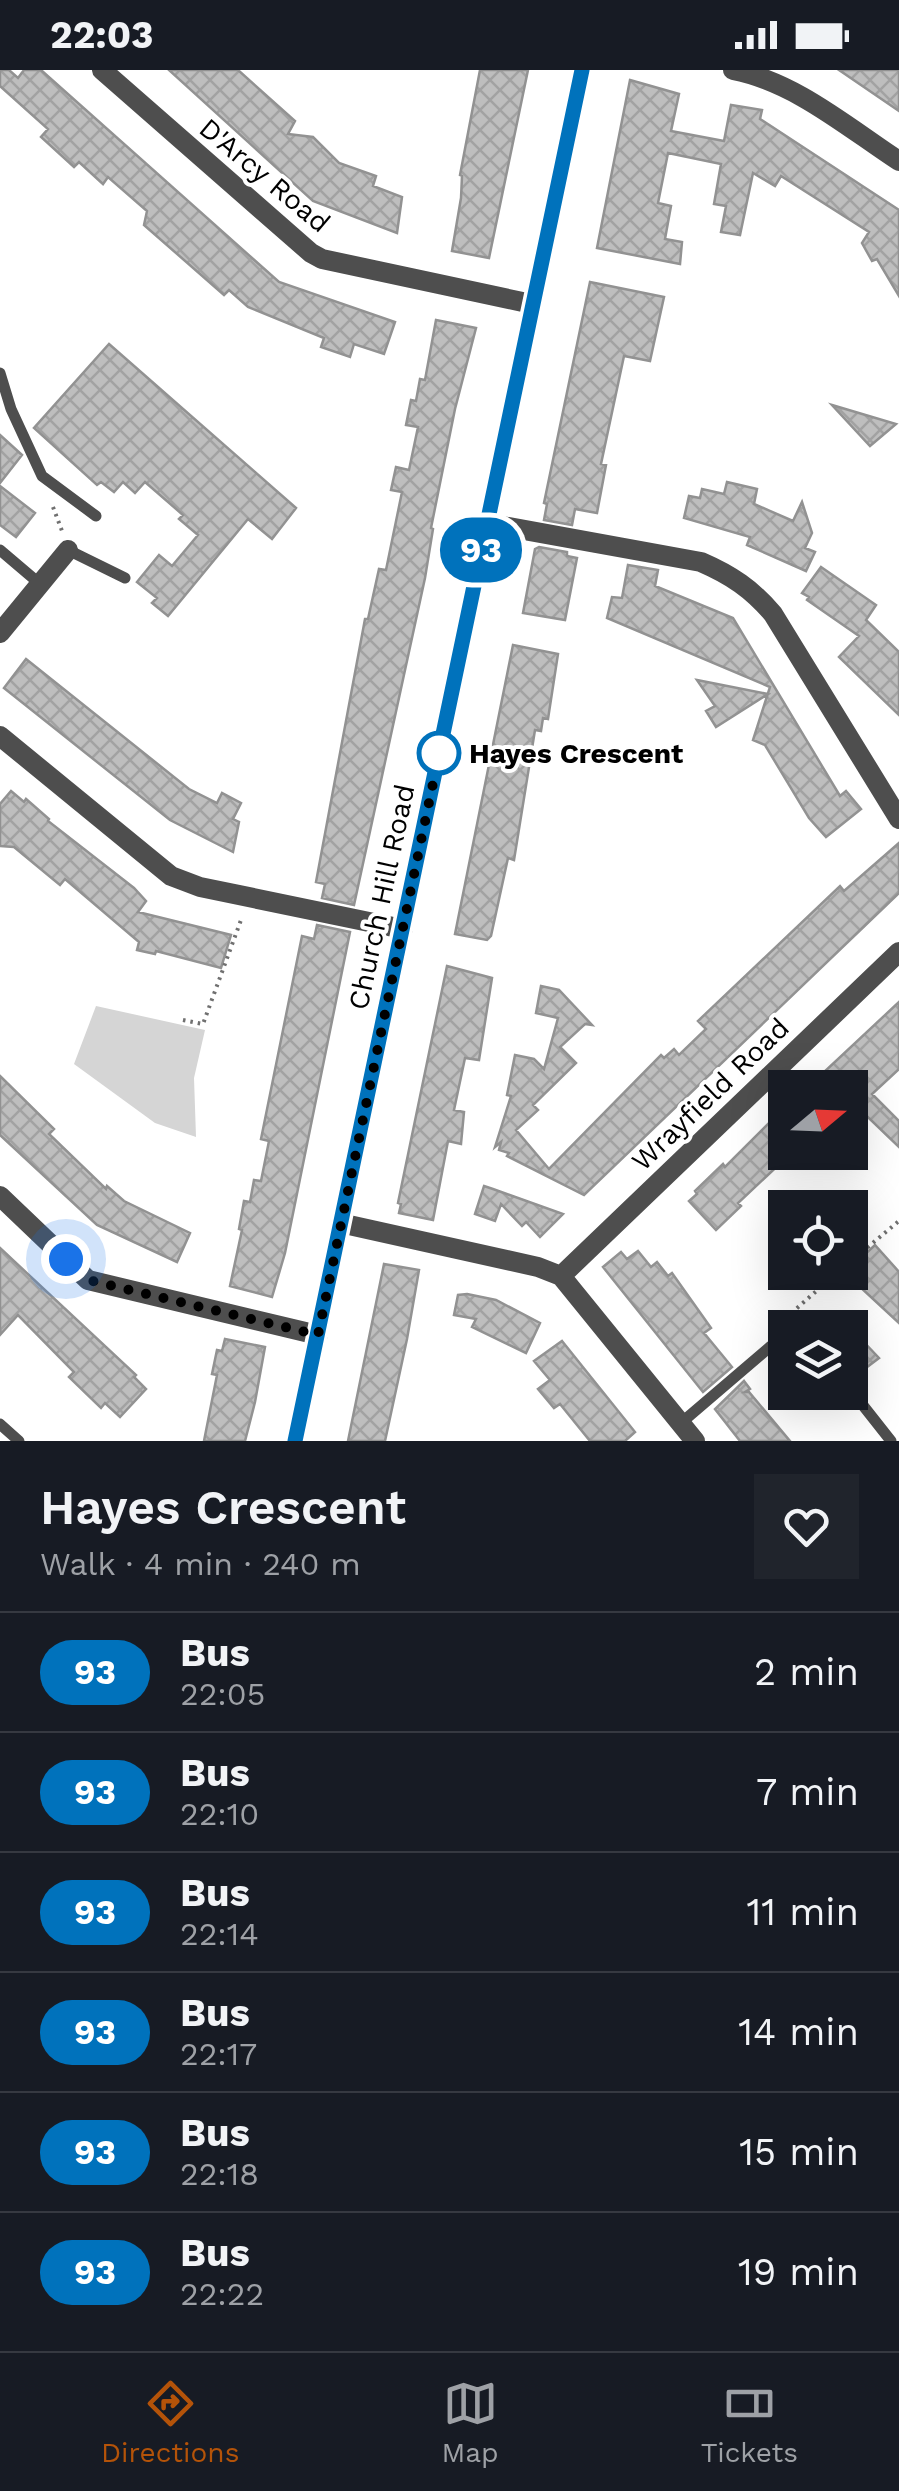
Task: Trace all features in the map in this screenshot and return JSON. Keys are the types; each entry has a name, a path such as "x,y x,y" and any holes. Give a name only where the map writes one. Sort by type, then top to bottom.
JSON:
{"street":[{"name":"D'Arcy Road","path":"102,70 311,253 532,304"},
{"name":"Church Hill Road","path":"295,1441 582,70"},
{"path":"732,70 792,91 899,161"},
{"path":"486,524 701,562 755,592 774,614 899,820"},
{"path":"0,633 68,550"},
{"path":"0,736 171,876 200,888 402,930"},
{"name":"Wrayfield Road","path":"561,1276 899,952"},
{"path":"0,1196 88,1280 318,1335"},
{"path":"340,1223 538,1267 561,1276 694,1441"}],"lane":[{"path":"0,374 11,409 42,476 96,516"},
{"path":"0,550 40,584"},
{"path":"68,550 126,578"},
{"path":"681,1423 768,1349"},
{"path":"867,1410 891,1441"},
{"path":"0,1424 19,1441"}],"path":[{"path":"42,476 68,550"},
{"path":"183,1020 203,1024 249,897"},
{"path":"868,1247 899,1221"}],"shaded area":[{"path":"96,1006 205,1030 194,1078 196,1137 155,1123 74,1064"}],"building":[{"path":"0,70 9,70 18,78 24,70 41,70 279,282 395,322 384,354 354,344 350,357 321,347 324,338 248,307 229,290 224,295 144,225 147,211 108,177 103,184 79,162 74,167 41,137 48,129 0,86"},
{"path":"169,70 238,70 295,121 288,134 313,137 339,163 376,176 373,186 402,197 397,233 313,201"},
{"path":"480,70 528,70 489,258 452,251 461,198 460,175"},
{"path":"839,70 899,70 899,111"},
{"path":"630,80 679,94 671,131 724,141 731,105 762,110 760,119 899,210 899,296 877,259 872,261 862,243 869,232 781,176 775,186 753,173 740,235 721,232 726,206 714,204 721,164 668,153 658,203 671,206 665,239 682,242 680,264 597,248"},
{"path":"590,282 664,297 650,361 624,356 601,464 606,465 597,513 575,509 572,525 544,520 544,503"},
{"path":"436,320 476,328 455,409 425,578 354,905 322,898 325,884 316,882 365,619 379,569 386,570 402,492 391,490 396,467 409,470 418,427 406,425 411,400 416,401 420,379 425,380"},
{"path":"109,344 296,508 272,539 248,519 168,616 152,603 157,598 137,582 159,555 172,566 198,535 179,519 183,515 145,482 135,493 123,482 114,492 101,482 97,485 34,428"},
{"path":"832,405 896,424 870,446"},
{"path":"0,435 22,455 0,483"},
{"path":"727,482 757,489 754,504 793,521 802,502 812,533 805,548 815,552 806,571 747,545 750,537 684,518 689,496 700,498 702,489 724,494"},
{"path":"0,486 35,513 16,537 0,525"},
{"path":"535,549 577,558 565,620 523,613"},
{"path":"628,565 658,570 655,586 733,618 840,796 846,791 861,809 826,837 809,818 765,745 753,740 770,687 607,618 612,597 622,598"},
{"path":"821,567 876,605 866,620 899,652 899,715 839,657 859,636 802,593"},
{"path":"513,645 558,654 548,719 543,718 541,731 535,730 514,860 508,858 487,940 455,934"},
{"path":"26,659 189,789 217,803 222,793 241,803 233,819 239,822 233,852 170,820 4,688"},
{"path":"697,680 768,694 716,727 706,711 715,706"},
{"path":"11,791 24,802 26,799 134,888 146,901 138,912 231,935 221,968 156,951 155,954 137,950 139,942 65,879 60,885 14,847 0,846 0,804"},
{"path":"899,843 899,893 584,1195 507,1156 509,1153 499,1150 501,1142 495,1147 511,1096 507,1095 515,1055 534,1059 544,1069 558,1018 536,1013 541,986 559,990 592,1025 585,1024 560,1047 576,1063 533,1105 538,1110 516,1130 549,1169 661,1055 664,1058 674,1049 679,1055 706,1029 698,1021 840,886 844,891"},
{"path":"317,925 350,932 285,1253 272,1297 230,1286 244,1201 250,1202 254,1180 261,1181 269,1141 261,1139 302,936 314,939"},
{"path":"447,966 492,978 479,1060 465,1058 454,1110 464,1112 461,1144 448,1141 433,1220 399,1213 398,1203"},
{"path":"899,1002 899,1069 872,1094 899,1121 899,1147 868,1117 868,1070 826,1070"},
{"path":"0,1076 54,1129 49,1134 106,1189 107,1186 124,1201 190,1233 177,1262 97,1225 0,1135"},
{"path":"768,1124 768,1170 773,1170 716,1230 689,1201 723,1164 725,1167"},
{"path":"484,1186 563,1214 540,1237 526,1222 522,1226 501,1204 495,1221 475,1214"},
{"path":"875,1245 899,1272 899,1323 863,1290 868,1290 868,1251"},
{"path":"0,1248 136,1375 146,1389 120,1417 105,1403 101,1408 69,1377 74,1372 18,1315 0,1335"},
{"path":"638,1251 651,1267 657,1262 668,1276 672,1273 711,1328 704,1333 732,1367 703,1392 603,1267 621,1252 627,1259"},
{"path":"384,1264 419,1270 407,1339 385,1441 348,1441"},
{"path":"458,1295 496,1300 540,1323 526,1353 472,1327 476,1319 454,1315"},
{"path":"225,1339 265,1347 255,1402 245,1441 204,1441 217,1375 212,1374 217,1350 222,1351"},
{"path":"562,1341 635,1432 625,1441 590,1441 560,1404 554,1408 538,1389 550,1380 534,1361"},
{"path":"868,1346 879,1358 868,1366"},
{"path":"744,1381 750,1389 745,1392 790,1441 740,1441 715,1409"}],"bus line":[{"name":"93","path":"295,1441 582,70"}],"place":[{"name":"Hayes Crescent","path":"439,753"}],"route":[{"path":"66,1259 88,1280 318,1335 441,745 439,753"}]}
